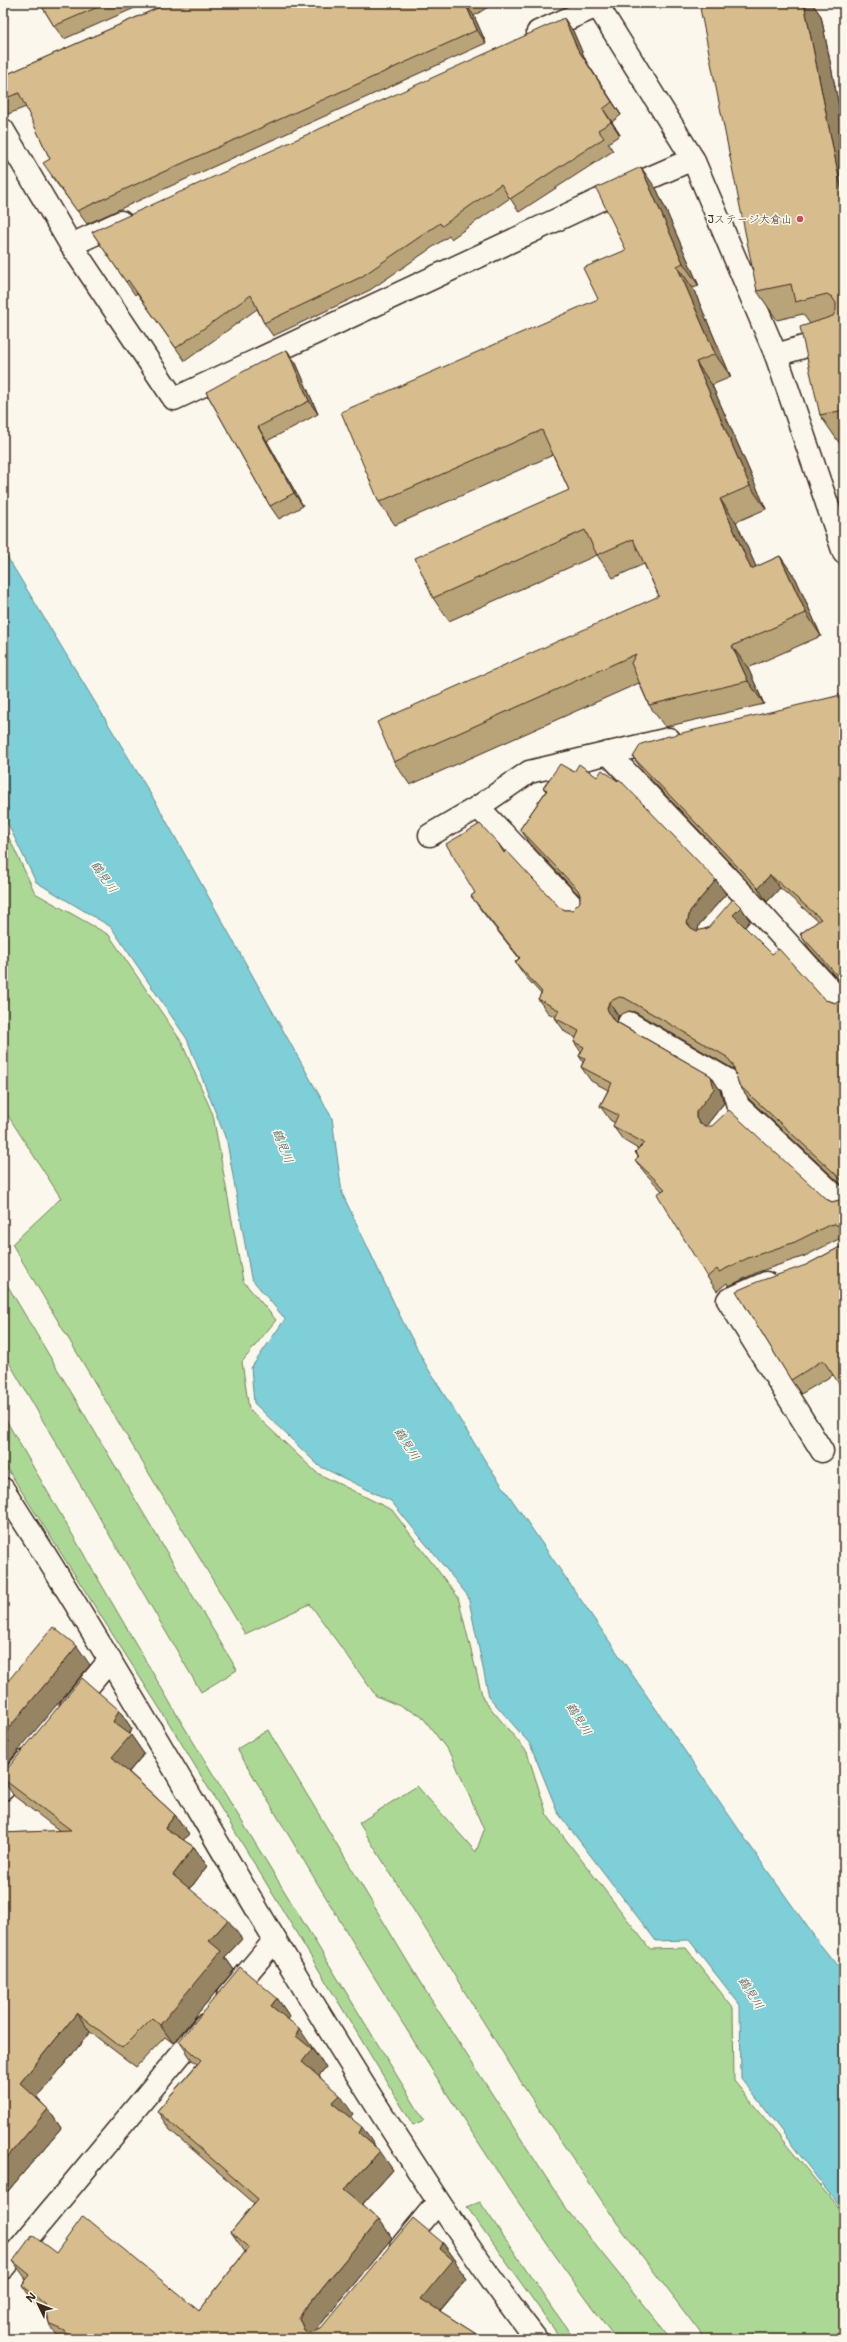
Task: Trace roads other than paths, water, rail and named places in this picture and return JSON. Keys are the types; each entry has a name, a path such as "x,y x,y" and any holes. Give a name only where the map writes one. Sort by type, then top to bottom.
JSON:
{"street":[{"path":"518,41 599,4 693,159 776,355 837,512 844,553"},
{"path":"3,130 71,245 174,399 206,386 599,200 693,159"},
{"path":"71,245 136,215"},
{"path":"776,355 844,335"},
{"path":"430,836 478,807 529,772 692,734"},
{"path":"608,753 743,894 844,1005"},
{"path":"478,807 578,912"},
{"path":"728,911 743,894"},
{"path":"629,1023 731,1082 738,1106 844,1204"},
{"path":"723,1123 738,1106"},
{"path":"783,1277 762,1284 728,1300 822,1451"},
{"path":"3,1489 110,1660 330,2032 438,2202 506,2301 536,2339"},
{"path":"59,1722 110,1660"},
{"path":"3,1789 39,1746"},
{"path":"3,2268 275,1940"},
{"path":"389,2262 438,2202"}],"water":[{"name":"鶴見川","path":"3,550 159,808 332,1118 342,1193 403,1322 427,1367 486,1462 764,1866 819,1943 844,1974 844,2213 741,2078 740,2005 689,1940 656,1941 558,1813 530,1744 489,1697 468,1596 391,1501 319,1466 254,1403 251,1368 285,1319 251,1278 227,1142 187,1039 111,927 36,882 3,814"}],"place":[{"name":"Jステージ大倉山","path":"800,219"}]}
